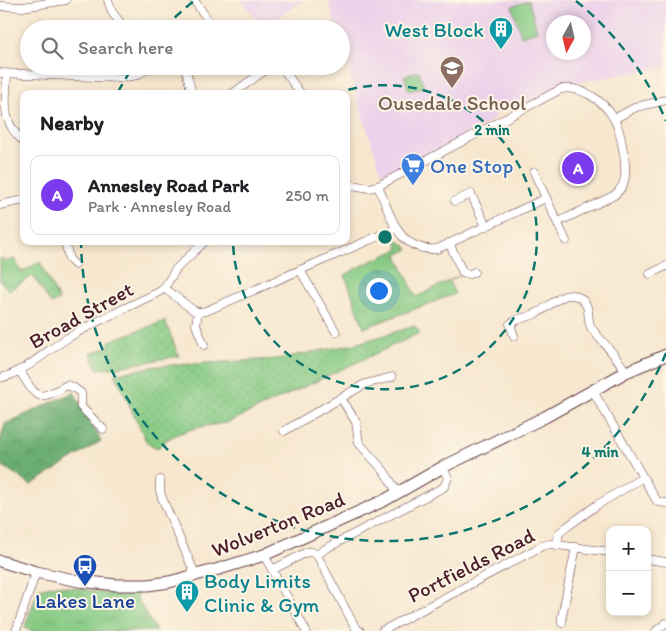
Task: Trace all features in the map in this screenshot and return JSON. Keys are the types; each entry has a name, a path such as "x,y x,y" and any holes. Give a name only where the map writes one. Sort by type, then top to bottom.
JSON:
{"street":[{"path":"0,6 23,7 66,0"},
{"path":"108,0 112,12 118,20"},
{"path":"194,0 208,20"},
{"path":"20,74 4,73 5,112 8,125 20,138"},
{"path":"67,75 120,78 138,75"},
{"path":"187,75 191,90"},
{"path":"237,90 258,75"},
{"path":"287,75 298,90"},
{"path":"350,185 369,188 378,186 561,89 570,88 582,91 599,100 614,119 620,134 626,171 625,181 620,192 558,222"},
{"path":"614,119 636,107 666,100"},
{"path":"534,172 566,241"},
{"path":"378,186 403,238 419,248 437,249 546,198"},
{"path":"455,201 472,194 486,226"},
{"path":"0,205 20,201"},
{"path":"201,245 176,269 164,288 198,312 206,311 397,228"},
{"path":"449,243 463,273 470,274 474,272"},
{"path":"66,245 69,259 75,265"},
{"path":"650,274 666,266"},
{"path":"300,270 336,332"},
{"name":"Broad Street","path":"0,378 19,370 77,332 164,288"},
{"path":"514,336 510,324 518,318 535,314 562,296 577,296 586,303 590,327 622,364 626,372"},
{"path":"198,312 196,325 204,345"},
{"name":"Wolverton Road","path":"0,562 79,581 118,585 148,585 196,576 264,555 398,493 626,372 666,355"},
{"path":"19,370 34,393 42,396 49,395 67,385 74,388 81,393 81,407 103,429"},
{"path":"284,431 365,384 392,377"},
{"path":"593,391 642,478 658,502 666,503"},
{"path":"341,398 356,422 359,442 384,471 398,493"},
{"name":"Wolverton Road","path":"317,555 325,549 444,487 448,478 444,467"},
{"path":"557,544 560,533 568,526 597,505 642,478"},
{"path":"160,480 160,491 196,576"},
{"name":"Portfields Road","path":"382,631 542,546 557,544 606,551"},
{"path":"562,623 576,547"},
{"path":"272,570 307,552 317,555 355,627 360,631"},
{"path":"264,555 306,631"},
{"path":"651,560 666,562"},
{"path":"16,631 36,572"},
{"path":"656,631 666,623"}],"shaded area":[{"path":"241,0 303,0 274,20 257,20"},
{"name":"Ousedale School","path":"328,0 666,0 666,67 557,86 510,111 506,107 497,111 493,120 383,177 350,75 350,20 334,20"}],"green space":[{"path":"529,1 537,31 521,36 512,6"},
{"path":"419,71 424,87 409,91 404,76"},
{"path":"578,153 589,177 577,182 566,159"},
{"path":"395,238 409,249 397,255 416,297 461,275 449,281 455,294 364,328 345,275 399,249"},
{"path":"0,258 6,261 15,259 21,272 40,262 59,300 51,304 33,276 9,290 0,281"},
{"path":"165,321 179,356 113,368 97,369 91,353 109,347 109,341"},
{"path":"415,326 420,333 227,423 199,427 180,433 171,437 158,448 147,443 115,374 156,366 276,359 355,344"},
{"path":"74,392 101,441 31,485 0,464 0,440 5,424"},
{"path":"55,585 106,593 137,592 137,599 156,631 32,631 25,627 38,589"}],"place":[{"name":"West Block","path":"501,50"},
{"name":"Ousedale School","path":"452,89"},
{"name":"Annesley Road Park","path":"578,168"},
{"name":"One Stop","path":"413,186"},
{"name":"Lakes Lane","path":"85,587"},
{"name":"Body Limits Clinic & Gym","path":"187,613"}]}
